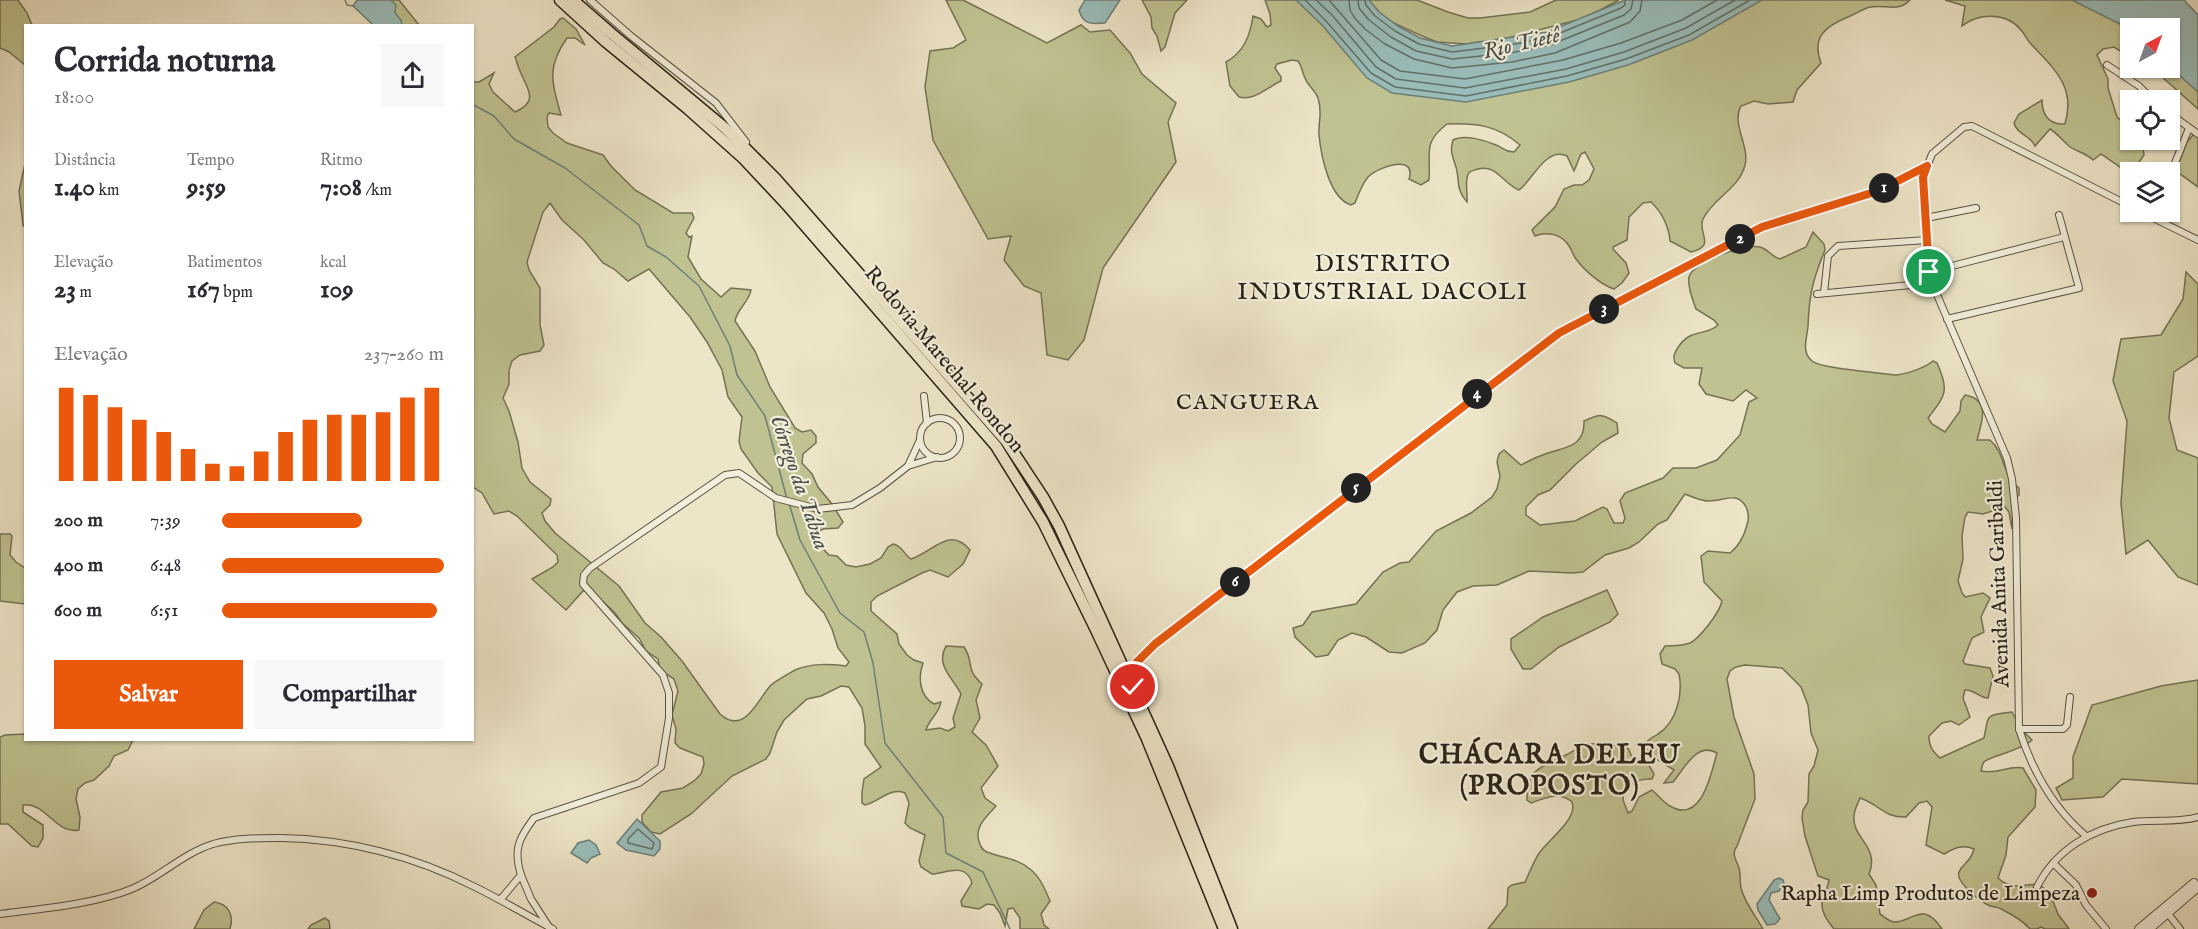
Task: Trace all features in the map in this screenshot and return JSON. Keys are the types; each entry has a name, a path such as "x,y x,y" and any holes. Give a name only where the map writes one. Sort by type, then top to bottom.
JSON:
{"highway":[{"name":"Rodovia Marechal Rondon","path":"560,0 744,159 795,214 996,446 1044,522 1095,628 1147,739 1224,929"},
{"name":"Rodovia Marechal Rondon","path":"573,0 725,128 776,179 1006,441 1043,497 1128,660 1133,687 1168,766 1233,929"}],"street":[{"path":"590,0 631,36 716,103 776,179"},
{"path":"2106,66 2143,90"},
{"path":"2180,121 2198,134"},
{"path":"1133,687 1128,660 1155,644 1559,333 1762,227 1878,191 1927,166 1932,154 1964,127 1972,126 2120,201"},
{"path":"2175,162 2189,128"},
{"name":"Avenida Anita Garibaldi","path":"1927,166 1923,177 1929,272 2007,458 2012,479 2016,518 2019,729 2027,755 2060,811 2086,836"},
{"path":"1926,218 1976,208"},
{"path":"1947,319 2079,288 2058,215"},
{"path":"2167,222 2198,240"},
{"path":"1929,272 2064,237"},
{"path":"1927,240 1838,246 1828,256 1821,294 1932,283"},
{"path":"924,396 927,423"},
{"path":"551,928 531,899 517,862 518,845 523,832 534,818 639,783 661,767 669,718 669,693 663,675 583,584 584,575 590,568 724,475 739,473 776,498 818,509 852,505 880,488 908,466 950,455 956,450 959,445 959,431 951,420 938,418 927,423 908,466"},
{"path":"921,440 926,451 937,457"},
{"path":"2019,729 2063,729 2067,725 2070,697"},
{"path":"2037,887 2053,863 2086,836 2106,828 2134,822 2197,818"},
{"path":"0,914 71,904 122,892 156,876 202,848 222,842 299,838 402,856 472,885 551,928"},
{"path":"2053,863 2076,885 2086,905 2106,929"},
{"path":"500,900 521,875"},
{"path":"2149,929 2197,884"},
{"path":"2139,929 2166,911"},
{"path":"2166,911 2180,929"}],"green space":[{"path":"0,0 18,0 32,24 24,24 24,64 0,48"},
{"path":"379,0 399,0 418,24 391,24"},
{"path":"946,0 963,0 1047,43 1081,25 1090,32 1110,30 1130,53 1142,74 1176,103 1168,122 1176,162 1103,268 1084,340 1068,360 1047,355 1041,293 1024,286 1004,260 1011,236 988,239 933,140 925,87 930,51 953,48 966,40"},
{"path":"1142,0 1187,0 1175,13 1165,47 1161,51 1152,28 1151,17"},
{"path":"1265,0 1307,0 1369,74 1756,0 1910,0 1896,7 1867,8 1840,20 1827,29 1819,39 1818,54 1821,63 1797,90 1793,102 1768,104 1754,101 1741,106 1738,120 1745,150 1745,165 1737,181 1713,205 1703,219 1702,229 1705,243 1703,246 1691,252 1670,241 1662,215 1651,202 1643,203 1629,217 1627,240 1613,247 1626,263 1629,273 1614,289 1598,281 1583,268 1566,242 1558,236 1549,234 1535,236 1532,230 1555,207 1564,189 1582,185 1589,180 1594,169 1585,152 1581,154 1574,171 1567,156 1559,154 1552,156 1519,190 1490,169 1471,171 1467,179 1467,202 1459,188 1452,152 1453,140 1474,138 1514,152 1520,145 1494,129 1467,124 1447,124 1434,137 1429,149 1429,180 1421,185 1409,179 1410,171 1407,166 1395,164 1380,169 1368,177 1355,203 1351,205 1343,201 1332,185 1324,164 1319,135 1318,98 1306,81 1298,61 1292,60 1277,64 1275,68 1281,81 1255,96 1239,97 1230,86 1226,62 1245,43 1253,16 1261,19 1267,27 1271,25"},
{"path":"1368,0 1417,0 1468,18 1480,18 1530,12 1556,0 1619,0 1585,18 1508,38 1466,44 1437,42 1422,36 1385,19"},
{"path":"1945,0 2107,0 2122,18 2120,51 2114,47 2103,49 2097,55 2108,79 2108,88 2117,117 2120,120 2120,150 2143,150 2144,155 2139,162 2120,162 2120,167 2101,154 2093,160 2069,146 2050,129 2035,146 2014,123 2019,114 2042,100 2047,118 2055,123 2065,124 2068,99 2061,79 2014,23 1992,16 1976,19 1962,26 1965,6"},
{"path":"563,18 576,29 585,45 575,38 567,38 560,49 554,67 553,84 561,115 549,113 548,127 567,143 603,155 635,190 673,213 692,213 694,218 686,233 689,237 692,236 688,257 701,279 721,297 731,288 751,290 735,321 755,351 770,387 795,428 802,432 811,430 816,436 816,443 803,454 802,463 812,474 818,487 843,522 838,528 823,529 818,532 825,551 829,555 837,556 846,565 856,567 870,564 881,558 888,547 893,544 899,546 911,559 948,540 962,543 970,550 963,564 948,577 930,570 922,573 877,596 871,602 871,611 897,634 899,644 907,655 923,663 920,680 925,696 934,704 941,702 926,730 940,728 948,731 955,727 953,718 961,694 946,671 943,653 946,646 964,647 973,674 982,684 976,700 980,718 972,732 986,745 998,766 981,788 985,798 996,806 980,826 979,843 985,851 1020,863 1037,876 1050,901 1041,914 1044,925 1049,929 1020,929 1020,918 1013,908 1008,909 1005,926 994,905 987,904 979,909 962,906 961,901 972,883 969,877 955,870 932,874 921,867 919,861 925,835 905,823 909,803 905,793 894,792 865,805 862,803 864,779 881,767 865,744 862,708 849,687 841,686 821,696 807,699 784,720 766,759 732,776 691,814 660,834 651,832 642,822 642,815 661,792 683,788 694,781 701,774 704,764 703,757 680,748 675,743 676,729 672,715 678,691 674,679 660,670 658,659 646,651 639,638 591,590 583,591 566,610 532,579 553,567 558,562 557,555 517,516 509,511 494,514 482,493 474,488 474,82 479,82 494,73 489,84 493,92 515,112 523,108 529,99 529,94 515,57","holes":["550,203 562,220 584,240 603,263 628,281 649,269 690,317 707,342 722,370 728,397 742,417 739,441 741,449 758,473 772,487 777,534 806,593 824,613 838,648 849,662 846,666 807,666 795,670 771,685 750,713 737,721 729,720 720,714 682,661 645,623 619,586 555,533 545,521 542,513 550,505 551,499 530,482 522,468 518,442 503,398 509,384 509,370 512,361 520,355 540,351 544,345 540,325 540,288 527,262 543,212"]},
{"path":"2180,62 2198,76 2198,109 2180,93 2180,90 2177,90 2163,78 2180,78"},
{"path":"2193,135 2198,136 2198,187 2180,174 2179,162 2187,142"},
{"path":"24,168 24,226 23,225 19,191"},
{"path":"1813,232 1824,244 1825,250 1809,305 1805,345 1812,361 1850,370 1894,375 1914,371 1933,361 1937,363 1943,380 1944,393 1928,418 1932,424 1945,432 1960,411 1961,401 1965,395 1979,401 1983,412 1977,440 1990,440 1999,452 2010,477 2019,488 2019,495 2013,501 2012,529 2009,512 2005,507 1983,514 1968,512 1962,536 1963,559 1958,581 1962,593 1965,597 1983,593 1990,598 1981,617 1984,632 1972,638 1963,661 1965,664 1990,668 1993,676 1988,698 1965,690 1963,698 1970,717 1959,725 1951,721 1942,723 1929,736 1929,740 1940,758 1984,738 1988,720 1992,715 2012,712 2021,729 2032,740 1986,760 1981,771 2023,768 2036,790 2035,807 2008,837 2006,855 1998,878 2011,885 2035,885 2045,889 2069,929 2041,927 2030,929 2014,916 2000,908 1986,904 1975,896 1959,876 1959,872 1971,857 1974,849 1959,847 1944,854 1926,845 1932,807 1927,801 1919,803 1906,817 1898,817 1860,798 1854,816 1855,824 1871,856 1869,874 1876,885 1880,914 1894,922 1917,915 1929,915 1942,929 1834,929 1826,919 1822,906 1829,880 1818,876 1805,836 1802,818 1803,810 1808,802 1809,774 1814,766 1818,750 1811,733 1808,705 1801,687 1782,668 1745,665 1730,671 1727,679 1734,717 1754,774 1755,799 1734,854 1744,896 1763,929 1488,929 1507,905 1508,888 1525,882 1540,852 1571,815 1572,802 1563,797 1553,796 1531,803 1527,800 1529,781 1543,766 1587,745 1614,745 1628,748 1632,757 1647,762 1654,774 1652,779 1641,780 1624,787 1623,800 1628,813 1632,811 1639,797 1652,790 1667,804 1681,810 1690,809 1703,794 1717,753 1710,750 1697,753 1673,782 1664,783 1674,770 1650,755 1644,746 1648,740 1665,729 1674,715 1679,699 1679,674 1675,669 1662,664 1660,654 1665,646 1684,645 1694,640 1714,618 1722,601 1704,582 1701,556 1708,551 1730,553 1736,548 1748,523 1746,507 1734,498 1705,501 1685,494 1667,520 1658,524 1639,542 1629,548 1605,555 1583,572 1529,571 1497,585 1473,586 1457,592 1443,610 1437,630 1425,643 1402,653 1389,652 1366,637 1352,633 1338,640 1328,655 1316,657 1295,637 1293,628 1303,625 1312,612 1356,604 1383,572 1400,563 1409,562 1436,531 1471,513 1492,497 1497,489 1500,476 1497,462 1499,454 1504,450 1521,465 1541,455 1574,444 1581,436 1584,421 1601,416 1608,417 1617,423 1618,433 1602,442 1550,490 1538,495 1526,507 1526,515 1540,525 1575,521 1603,507 1607,509 1614,523 1623,523 1625,518 1620,501 1625,493 1663,478 1673,468 1696,468 1717,460 1740,435 1749,402 1757,398 1746,390 1733,401 1706,394 1699,384 1702,368 1684,368 1675,363 1675,354 1682,342 1692,335 1708,331 1718,325 1696,309 1689,277 1700,265 1709,260 1743,248 1760,247 1780,259 1806,247"},
{"path":"2186,272 2198,284 2198,356 2174,372 2169,418 2177,450 2198,458 2198,585 2178,577 2148,540 2126,554 2121,503 2127,421 2113,381 2121,339 2161,335 2183,299"},
{"path":"0,534 10,534 12,536 10,555 24,567 24,604 0,601"},
{"path":"1607,590 1618,614 1610,622 1559,647 1531,669 1523,669 1511,649 1511,639 1543,617"},
{"path":"2198,680 2198,784 2122,779 2103,797 2062,800 2056,788 2073,778 2073,757 2092,705 2161,686"},
{"path":"24,734 24,741 132,741 128,750 114,756 109,766 94,780 78,789 76,799 80,817 79,830 64,828 38,808 23,805 23,812 43,825 43,838 38,847 32,846 8,824 0,824 0,737"},
{"path":"214,902 223,905 229,911 230,929 194,929 204,910"},
{"path":"325,918 329,921 330,929 308,929 311,925"}],"water":[{"path":"357,0 390,0 396,5 395,13 402,24 372,24 353,6"},
{"path":"1085,0 1120,0 1105,23 1096,24 1088,23 1081,15 1079,10"},
{"name":"Rio Tietê","path":"1296,0 1369,0 1379,12 1398,26 1420,38 1452,46 1547,32 1625,0 1762,0 1692,40 1628,65 1569,82 1466,102 1392,93 1367,78 1322,25"},
{"path":"2072,0 2184,0 2198,15 2198,92 2180,76 2180,18 2120,18 2120,24"},
{"path":"637,819 660,841 660,849 654,856 626,850 617,843"},
{"path":"589,840 596,845 600,854 591,858 587,863 571,853 578,843"},
{"path":"1779,878 1784,883 1779,891 1771,893 1769,900 1780,919 1775,924 1767,925 1757,904 1774,880"}],"waterway":[{"name":"Córrego da Tábua","path":"345,0 347,5 353,6"},
{"name":"Córrego da Tábua","path":"474,105 494,116 514,139 565,168 639,225 647,246 666,257 699,286 730,346 737,375 765,416 787,499"},
{"name":"Córrego da Tábua","path":"789,503 800,540 840,613 864,632 873,663 885,743 943,817 946,853 983,872 1010,929"}],"place":[{"name":"Rapha Limp Produtos de Limpeza","path":"2092,893"}],"district":[{"name":"DISTRITO INDUSTRIAL DACOLI","path":"1383,277"},
{"name":"CANGUERA","path":"1248,401"},
{"name":"CHÁCARA DELEU (PROPOSTO)","path":"1550,770"}],"route":[{"path":"1133,687 1137,662 1155,644 1531,352 1559,333 1762,227 1878,191 1927,166 1923,177 1929,272"}]}
